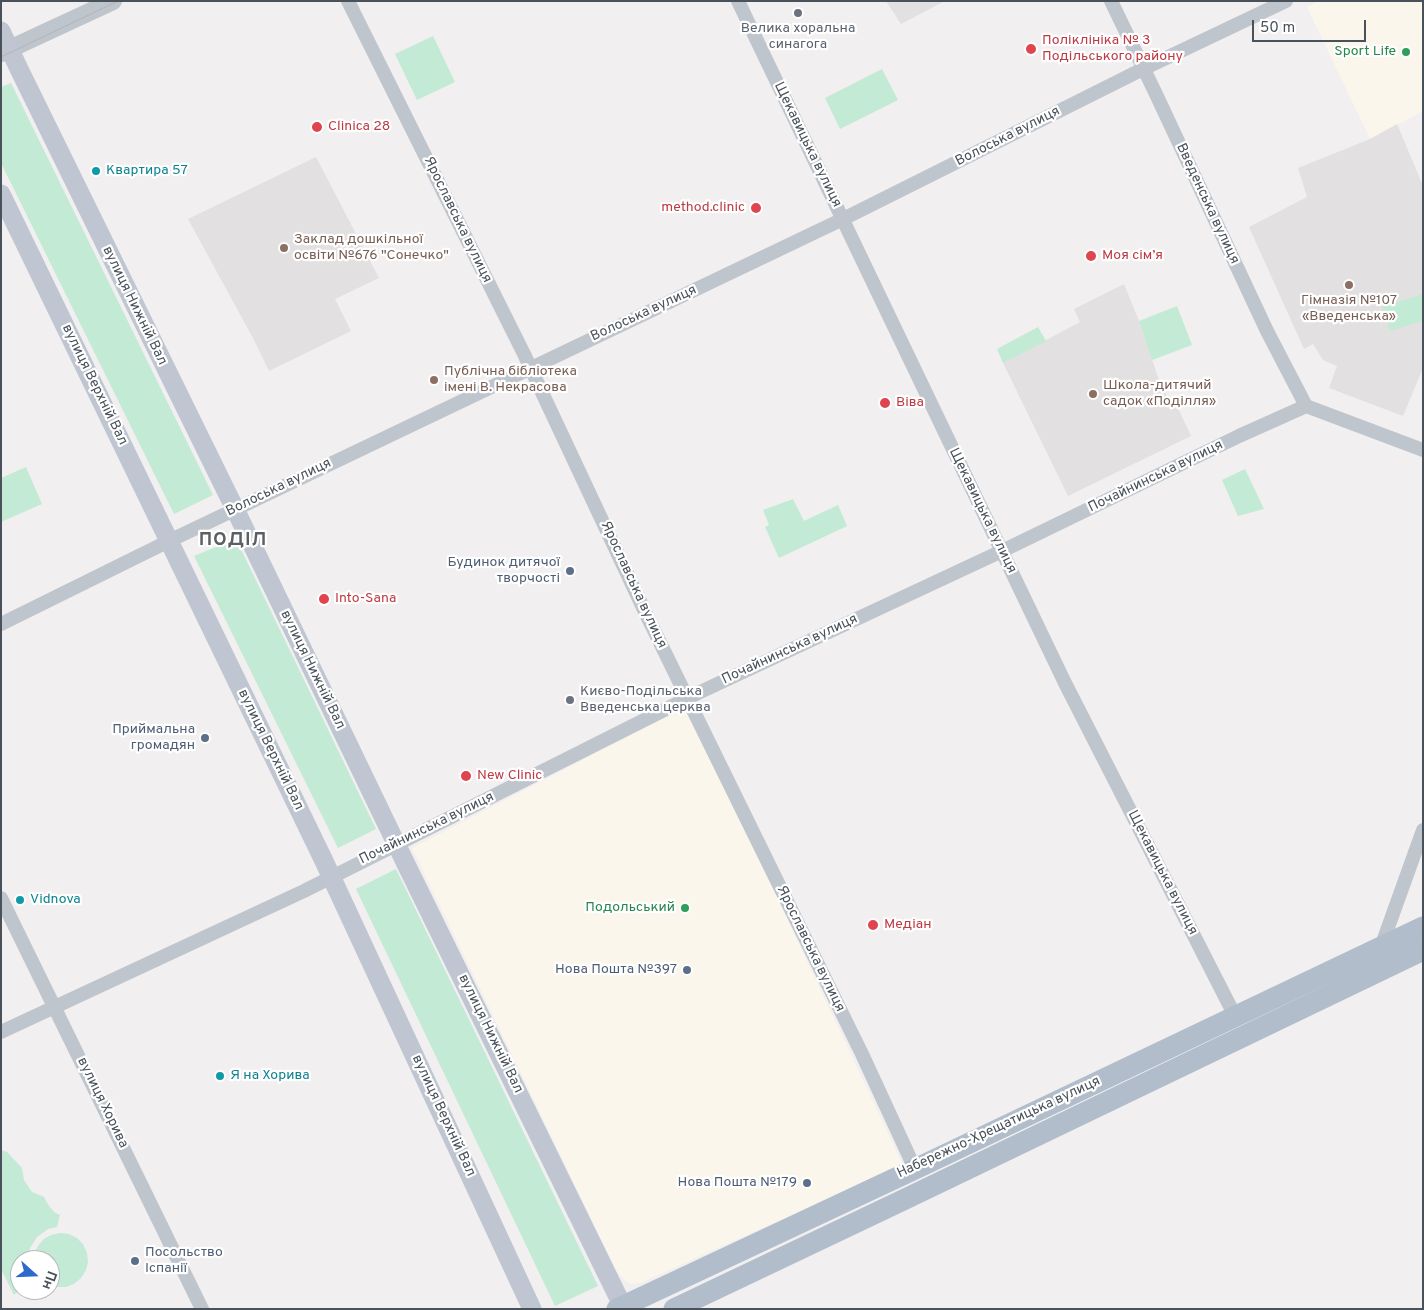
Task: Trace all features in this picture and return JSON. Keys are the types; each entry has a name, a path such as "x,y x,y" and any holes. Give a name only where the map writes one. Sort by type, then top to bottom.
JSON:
{"main road":[{"name":"вулиця Нижній Вал","path":"1,30 6,51 54,142 235,510 622,1308"},
{"name":"вулиця Верхній Вал","path":"1,194 331,877 532,1309"},
{"name":"Набережно-Хрещатицька вулиця","path":"622,1308 1423,927"},
{"name":"Набережно-Хрещатицька вулиця","path":"674,1309 1423,950"}],"street":[{"path":"6,51 112,1"},
{"name":"Ярославська вулиця","path":"348,1 530,367 646,614 862,1054 915,1169"},
{"name":"Щекавицька вулиця","path":"738,1 1065,684 1234,1016"},
{"name":"Введенська вулиця","path":"1111,1 1267,331 1306,406"},
{"name":"Волоська вулиця","path":"1,624 530,367 843,219 1143,69 1286,1"},
{"path":"1306,406 1423,450"},
{"name":"Почайнинська вулиця","path":"1,1032 304,891 687,698 1306,406"},
{"path":"1381,946 1423,830"},
{"name":"вулиця Хорива","path":"1,898 202,1309"}],"shaded area":[{"path":"886,1 945,1 901,24"},
{"path":"1318,1 1423,1 1423,111 1370,139 1307,7"},
{"name":"Гімназія №107 «Введенська»","path":"1397,124 1423,186 1423,368 1403,416 1329,388 1337,366 1323,360 1313,344 1304,349 1249,227 1307,197 1298,168 1370,139"},
{"name":"Заклад дошкільної освіти №676 \"Сонечко\"","path":"316,157 379,278 335,299 351,331 269,371 188,219"},
{"name":"Школа-дитячий садок «Поділля»","path":"1124,284 1158,377 1173,409 1177,406 1191,436 1068,496 1003,363 1080,322 1074,309"},
{"path":"687,706 903,1165 640,1283 631,1284 617,1272 412,848"}],"green space":[{"path":"433,36 455,82 417,100 395,54"},
{"path":"882,69 898,100 840,129 825,98"},
{"path":"11,83 213,495 174,514 1,163 1,87"},
{"path":"1423,294 1423,321 1390,331 1382,307"},
{"path":"1177,306 1192,345 1152,360 1139,321"},
{"path":"1038,327 1046,341 1003,363 997,349"},
{"path":"26,467 42,504 1,522 1,478"},
{"path":"1245,469 1264,509 1238,516 1222,480"},
{"path":"793,499 804,521 838,505 847,526 779,558 765,527 769,525 763,510"},
{"path":"236,539 376,829 338,848 194,556"},
{"path":"396,869 598,1286 555,1306 356,889"},
{"path":"1,1150 7,1152 22,1168 24,1180 32,1192 44,1197 54,1212 60,1215 57,1227 48,1229 37,1237 29,1250 10,1250 10,1287 1,1269"},
{"path":"69,1234 83,1244 88,1262 81,1278 74,1284 60,1287 60,1250 36,1250 44,1239 51,1235"}],"tram line":[{"path":"1,57 118,1"}],"place":[{"name":"Велика хоральна синагога","path":"798,13"},
{"name":"Поліклініка № 3 Подільського району","path":"1031,49"},
{"name":"Sport Life","path":"1406,52"},
{"name":"Clinica 28","path":"317,127"},
{"name":"Квартира 57","path":"96,171"},
{"name":"method.clinic","path":"756,208"},
{"name":"Заклад дошкільної освіти №676 \"Сонечко\"","path":"284,248"},
{"name":"Моя сім’я","path":"1091,256"},
{"name":"Гімназія №107 «Введенська»","path":"1349,285"},
{"name":"Публічна бібліотека імені В. Некрасова","path":"434,380"},
{"name":"Школа-дитячий садок «Поділля»","path":"1093,394"},
{"name":"Віва","path":"885,403"},
{"name":"Будинок дитячої творчості","path":"570,571"},
{"name":"Into-Sana","path":"324,599"},
{"name":"Києво-Подільська Введенська церква","path":"570,700"},
{"name":"Приймальна громадян","path":"205,738"},
{"name":"New Clinic","path":"466,776"},
{"name":"Vidnova","path":"20,900"},
{"name":"Подольський","path":"685,908"},
{"name":"Медіан","path":"873,925"},
{"name":"Нова Пошта №397","path":"687,970"},
{"name":"Я на Хорива","path":"220,1076"},
{"name":"Нова Пошта №179","path":"807,1183"},
{"name":"Посольство Іспанії","path":"135,1261"}],"district":[{"name":"ПОДІЛ","path":"233,541"}]}
